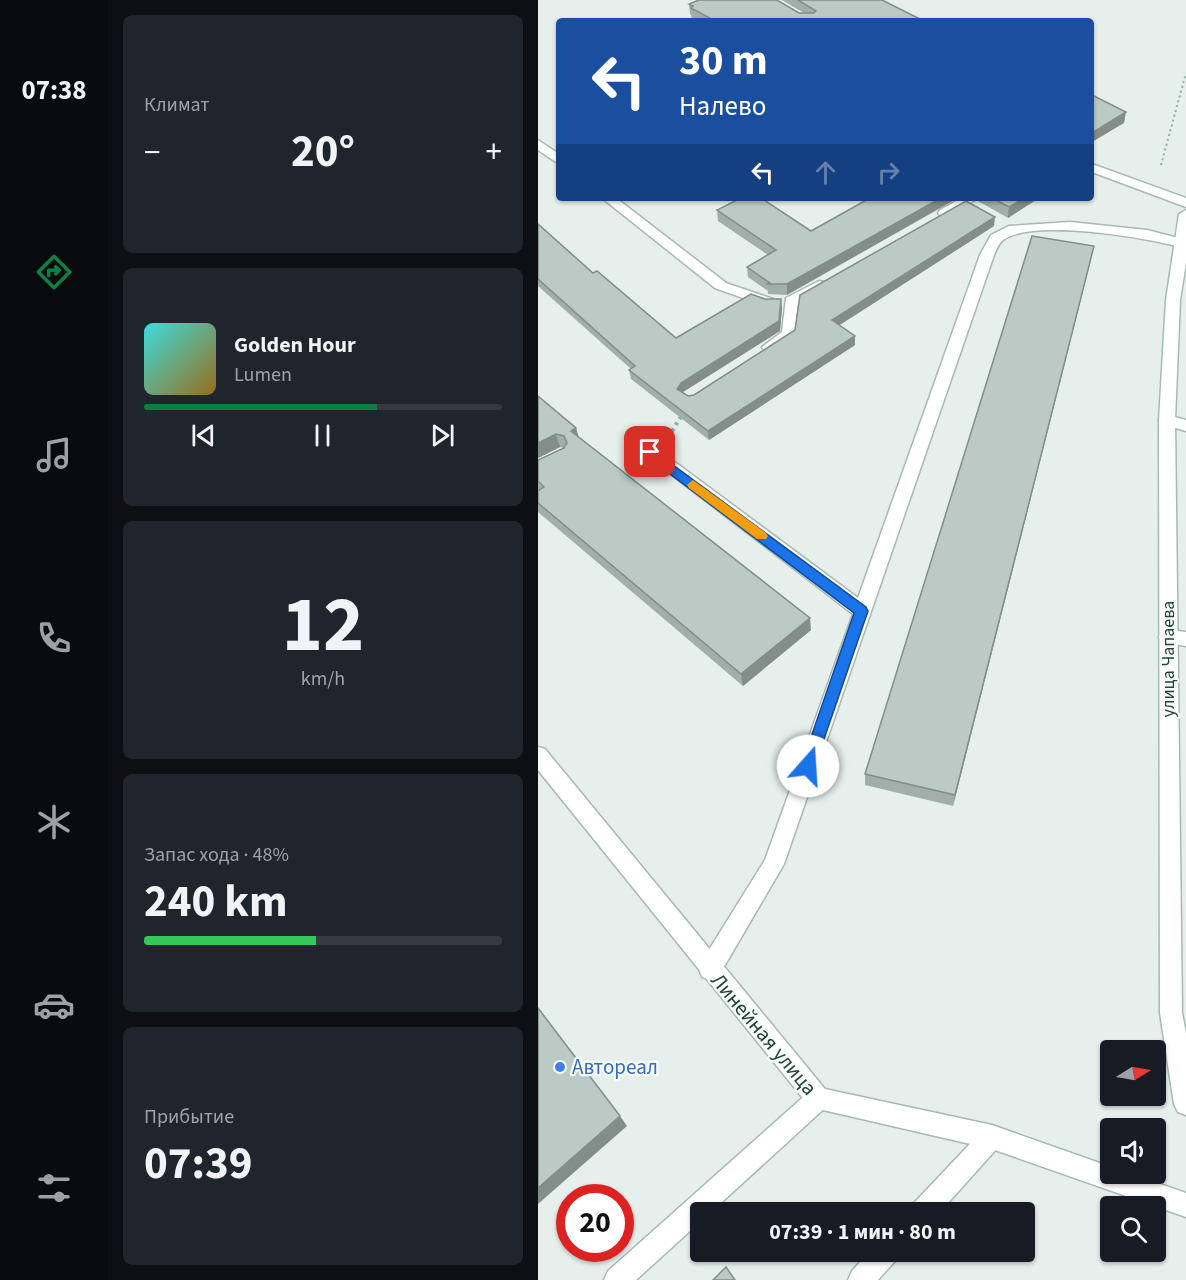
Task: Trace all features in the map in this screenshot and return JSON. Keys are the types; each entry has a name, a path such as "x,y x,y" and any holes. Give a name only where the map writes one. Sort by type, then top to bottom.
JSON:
{"street":[{"path":"538,144 556,158"},
{"path":"1094,169 1186,203"},
{"path":"612,201 720,285 771,303 791,301 832,278"},
{"path":"934,220 970,203"},
{"name":"улица Чапаева","path":"1186,214 1173,300 1167,420 1177,638 1171,1013 1186,1104"},
{"path":"994,218 1014,229"},
{"path":"709,969 774,864 987,255 996,238 1014,229 1070,226 1147,234 1181,243"},
{"path":"759,353 789,334 791,301"},
{"path":"1167,420 1186,426"},
{"path":"650,452 862,611"},
{"name":"Линейная улица","path":"538,755 709,969 818,1100 992,1137 1186,1205"},
{"path":"616,1280 818,1100"},
{"path":"932,1202 992,1137"},
{"path":"861,1280 877,1262"}],"path":[{"path":"1159,193 1159,175 1186,73"}],"building":[{"path":"699,0 777,0 799,13 814,13 816,11 798,0 882,0 918,18 709,18 691,8 693,6 689,4"},
{"path":"1094,96 1126,112 1094,132"},
{"path":"735,201 766,201 811,231 865,201 936,201 787,284 767,284 770,283 747,267 776,250 717,210"},
{"path":"966,201 995,217 832,320 855,336 708,431 629,370 635,366 538,279 538,224 593,273 597,271 676,338 751,294 765,299 781,299 779,321 681,383 677,389 688,396 694,395 795,330 800,295"},
{"path":"998,201 1019,201 1009,207"},
{"path":"1032,236 1094,246 955,795 865,774"},
{"path":"538,396 576,428 571,431 810,618 741,674 538,503 538,491 544,487 538,481 538,460 564,448 567,443 564,436 556,434 538,443"},
{"name":"Автореал","path":"538,1008 620,1116 538,1188"},
{"path":"726,1267 735,1280 713,1280"}],"slow traffic":[{"path":"693,485 762,536"}],"place":[{"name":"Автореал","path":"560,1067"}],"route":[{"path":"650,452 862,611 808,766"}]}
